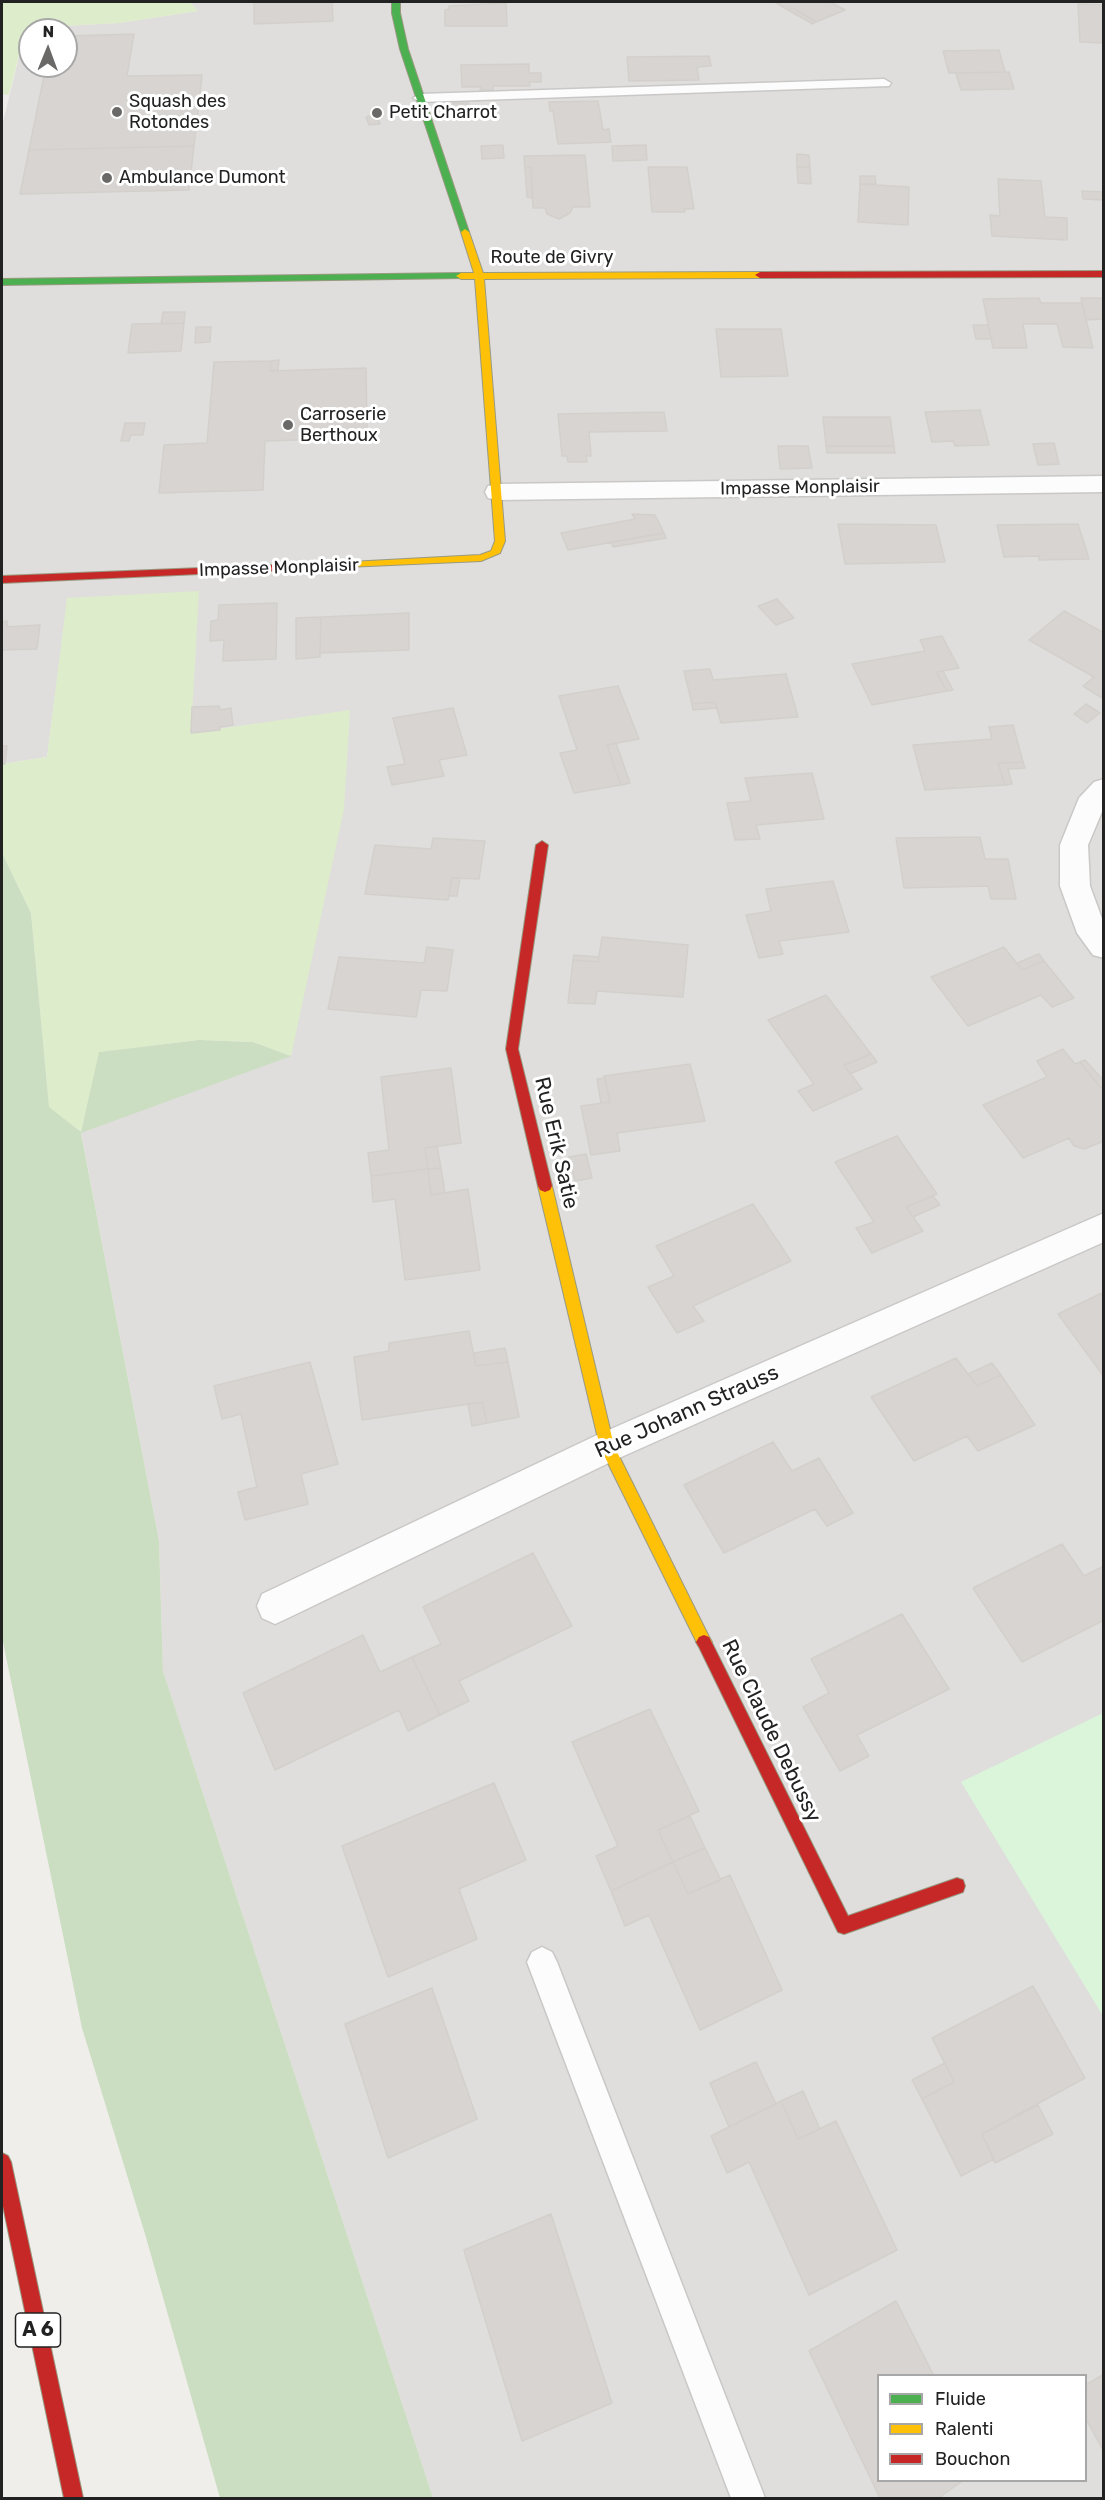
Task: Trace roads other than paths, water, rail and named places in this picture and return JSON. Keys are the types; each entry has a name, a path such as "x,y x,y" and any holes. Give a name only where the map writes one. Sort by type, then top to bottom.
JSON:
{"main road":[{"name":"Impasse Monplaisir","path":"2,580 456,561 481,558 495,553 500,541 479,276 404,49 396,13 396,2"},
{"name":"Route de Givry","path":"2,282 479,276 1104,274"},
{"name":"Rue Erik Satie","path":"542,845 512,1049 607,1447"},
{"name":"Rue Claude Debussy","path":"607,1447 844,1926 957,1886"},
{"name":"A 6","path":"2,2162 74,2499"}],"street":[{"name":"Impasse Monplaisir","path":"497,492 1104,484"},
{"path":"1104,789 1089,805 1074,845 1075,886 1092,933 1104,947"},
{"name":"Rue Johann Strauss","path":"275,1606 607,1447 1104,1227"}],"lane":[{"path":"420,98 884,83"},
{"path":"542,1962 748,2499"}],"place":[{"name":"Squash des Rotondes","path":"117,112"},
{"name":"Petit Charrot","path":"377,113"},
{"name":"Ambulance Dumont","path":"107,178"},
{"name":"Carroserie Berthoux","path":"288,425"}]}
